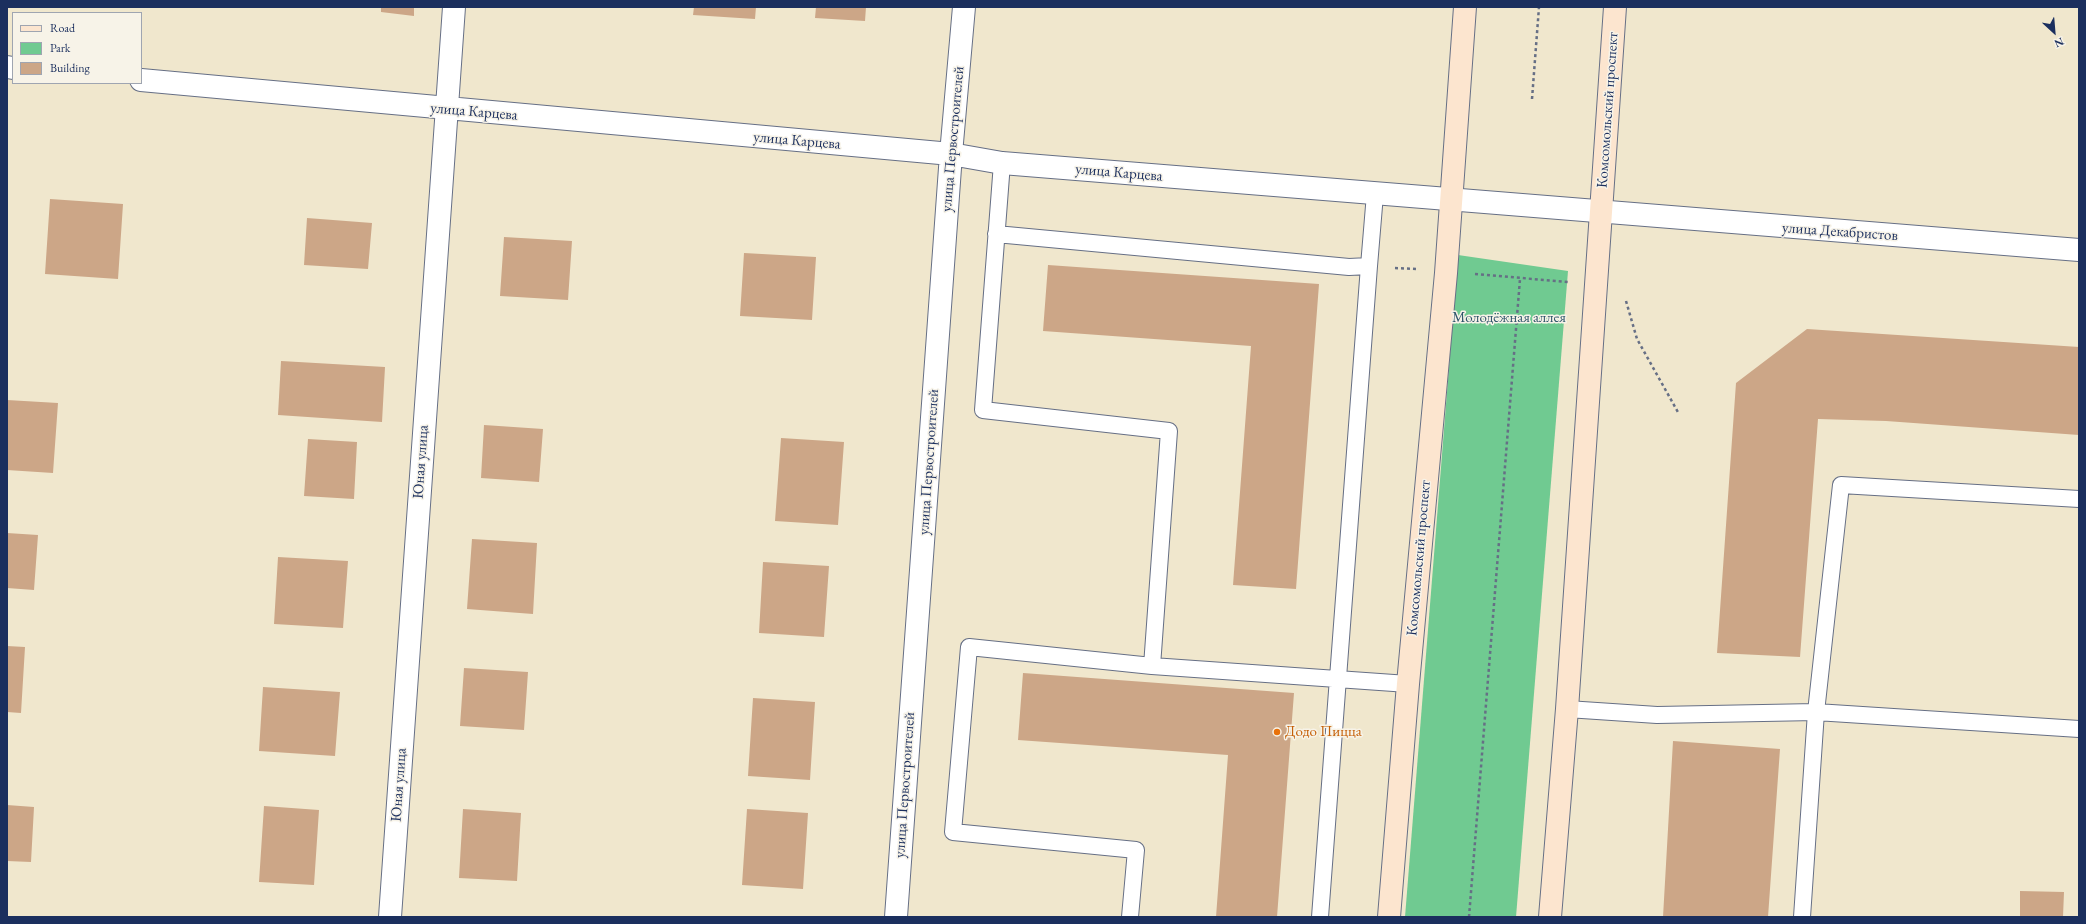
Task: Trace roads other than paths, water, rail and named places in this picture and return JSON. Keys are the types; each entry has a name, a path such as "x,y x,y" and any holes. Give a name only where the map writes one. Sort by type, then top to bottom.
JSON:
{"main road":[{"name":"Комсомольский проспект","path":"1389,917 1408,684 1452,200 1465,7"},
{"name":"Комсомольский проспект","path":"1550,917 1567,709 1615,7"}],"street":[{"name":"Юная улица","path":"390,917 445,110 454,7"},
{"name":"улица Первостроителей","path":"896,917 951,154 964,7"},
{"name":"улица Карцева","path":"142,80 445,110 951,154 1002,163 1452,200"},
{"path":"1452,200 1601,213"},
{"name":"улица Декабристов","path":"1601,213 2079,250"}],"lane":[{"path":"1002,163 983,410 1169,431 1152,666"},
{"path":"1320,917 1375,194"},
{"path":"996,234 1350,267 1369,266"},
{"path":"1802,917 1816,712 1841,485 2079,500"},
{"path":"1130,917 1136,850 953,832 969,647 1152,666 1408,684"},
{"path":"1567,709 1657,714 1816,712 2079,729"}],"place":[{"name":"Додо Пицца","path":"1277,732"}],"park label":[{"name":"Молодёжная аллея","path":"1509,318"}]}
